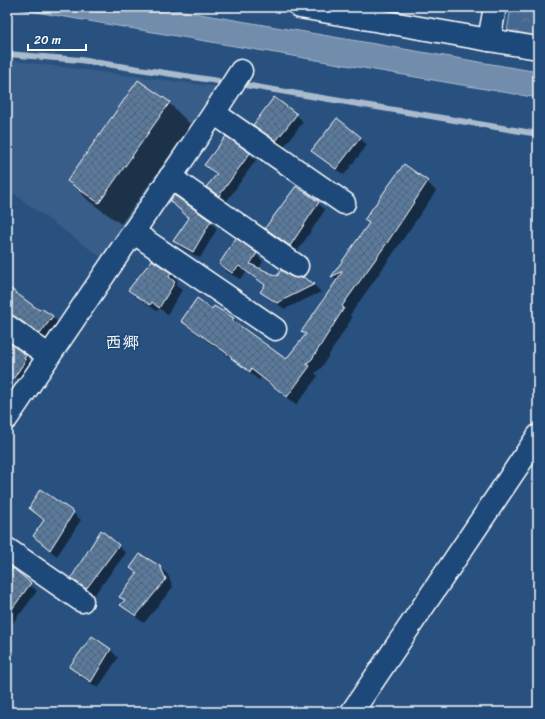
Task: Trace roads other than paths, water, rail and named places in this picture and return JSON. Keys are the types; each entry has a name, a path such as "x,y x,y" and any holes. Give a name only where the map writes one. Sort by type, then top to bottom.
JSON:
{"street":[{"path":"300,7 538,48"},
{"path":"489,40 495,7"},
{"path":"7,418 241,71"},
{"path":"214,113 344,203"},
{"path":"170,177 296,266"},
{"path":"133,232 275,329"},
{"path":"7,326 49,356"},
{"path":"352,712 538,436"},
{"path":"7,548 82,600"}],"waterway":[{"path":"7,54 80,60 218,81"},
{"path":"245,85 538,134"}],"district":[{"name":"西郷","path":"122,342"}]}
